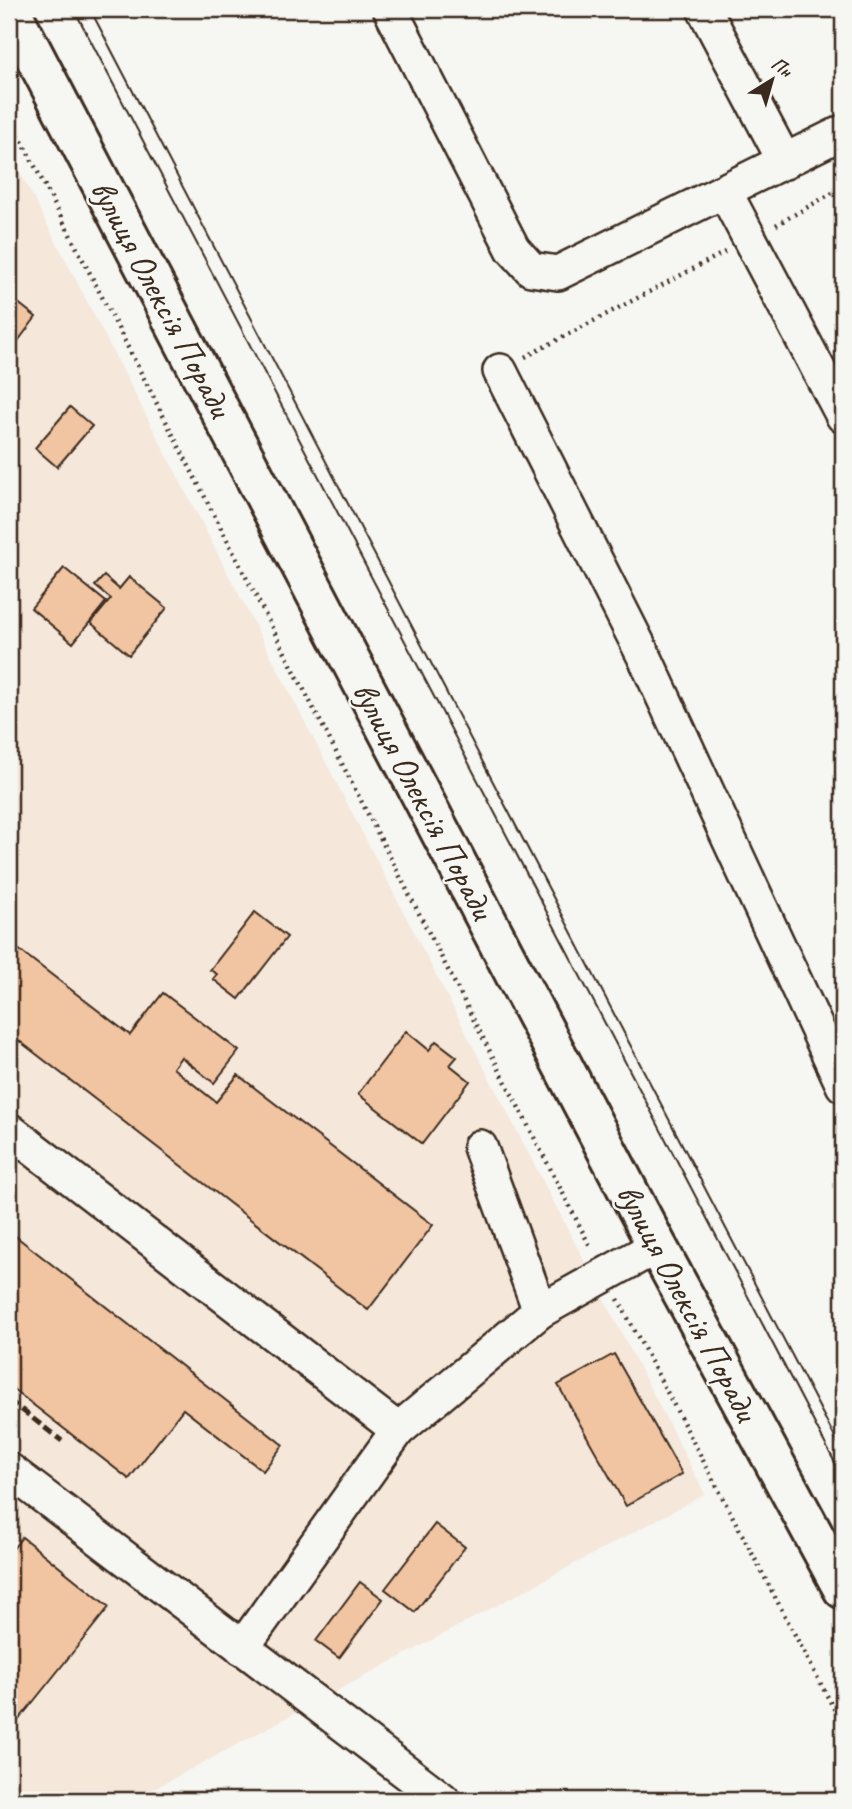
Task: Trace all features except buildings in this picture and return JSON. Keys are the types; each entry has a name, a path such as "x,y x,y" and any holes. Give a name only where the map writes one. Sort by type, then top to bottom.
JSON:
{"main road":[{"name":"вулиця Олексія Поради","path":"10,9 657,1246 838,1568"}],"lane":[{"path":"390,9 513,249 531,269 558,273 843,132"},
{"path":"704,9 785,162"},
{"path":"725,192 843,416"},
{"path":"500,371 646,660 843,1085"},
{"path":"9,1130 398,1430"},
{"path":"481,1147 540,1311"},
{"path":"242,1647 398,1430 540,1311 657,1246"},
{"path":"9,1470 443,1800"}],"path":[{"path":"9,116 605,1275 843,1726"},
{"path":"500,371 843,187"}],"shaded area":[{"path":"9,151 705,1494 133,1800 9,1800"}],"tram line":[{"path":"74,9 843,1478"},
{"path":"90,9 843,1453"}],"railway":[{"path":"9,1400 62,1441"}]}
